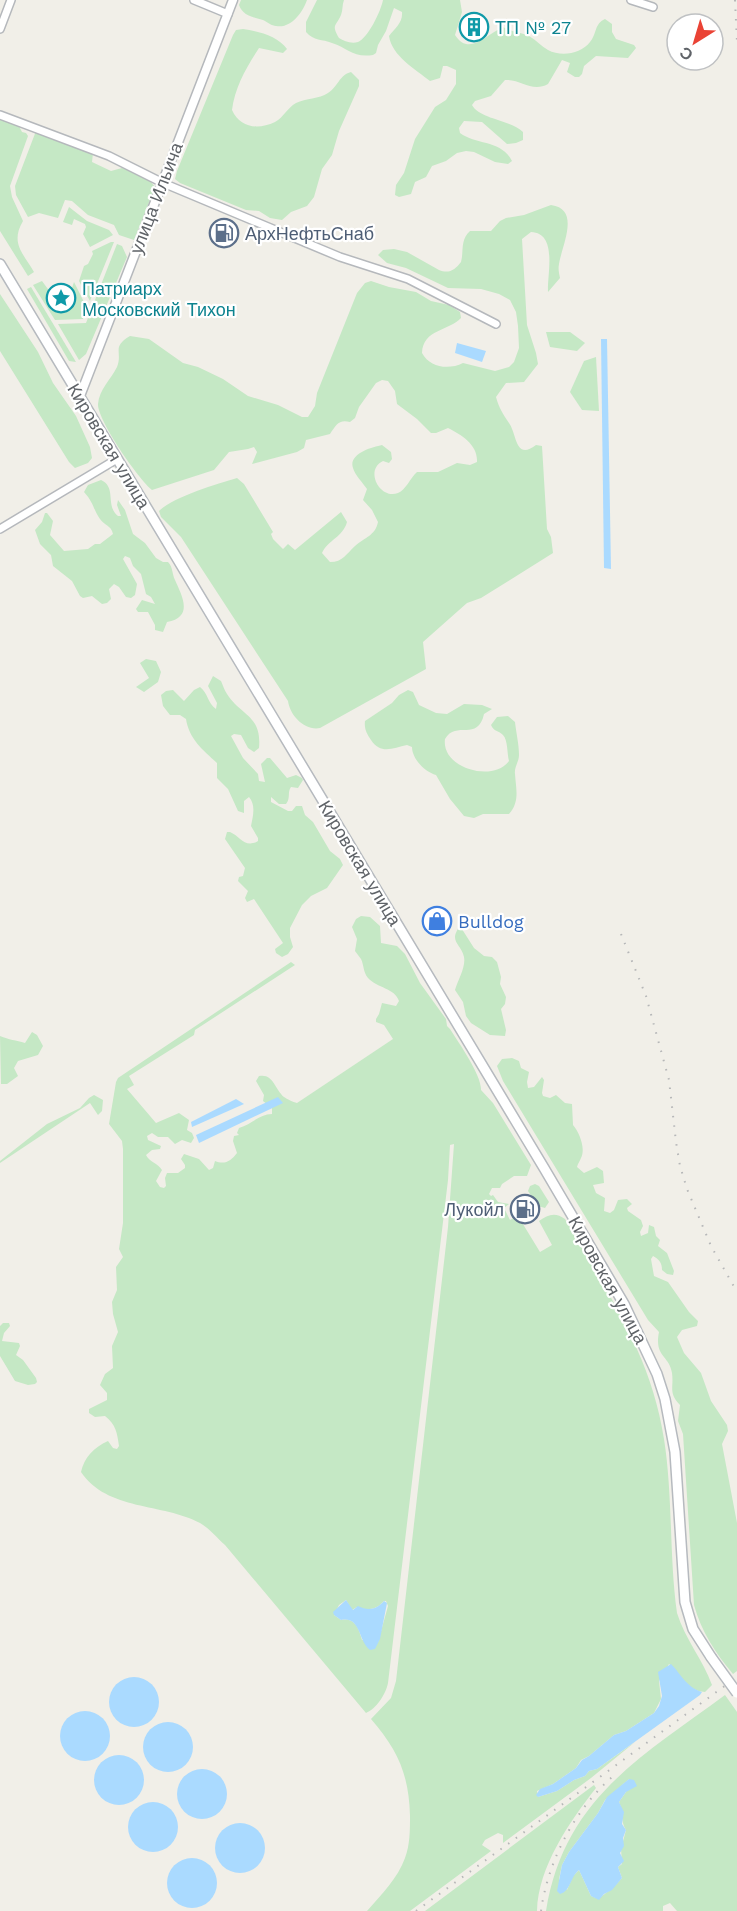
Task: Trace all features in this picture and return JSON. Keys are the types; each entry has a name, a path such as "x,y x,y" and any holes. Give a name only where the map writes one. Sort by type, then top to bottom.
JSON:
{"main road":[{"name":"Кировская улица","path":"0,264 624,1304 650,1356 665,1399 671,1426 677,1478 685,1602 693,1629 737,1693"}],"street":[{"path":"0,29 12,0"},
{"path":"194,0 228,14"},
{"name":"улица Ильича","path":"80,396 233,0"},
{"path":"631,0 653,7"},
{"path":"0,115 109,156 162,183 340,257 408,279 496,324"},
{"path":"0,530 117,459"}],"green space":[{"path":"241,0 307,0 296,19 281,26 246,14 239,5"},
{"path":"317,0 344,0 335,30 339,38 350,42 358,42 370,30 383,0 460,0 462,12 455,35 466,44 478,42 503,27 529,36 553,52 565,54 576,52 586,46 592,39 597,26 605,19 612,24 612,32 616,39 634,45 636,48 628,58 596,56 584,66 579,77 567,72 570,63 562,60 548,84 537,87 505,80 491,96 475,101 472,105 488,117 518,128 523,132 523,140 507,144 482,122 464,121 459,128 460,133 466,137 502,149 512,161 508,164 495,162 474,152 457,153 446,161 432,166 426,177 415,182 411,194 399,197 395,195 396,185 404,173 415,139 435,107 446,100 456,84 456,70 443,66 440,78 430,81 399,56 389,36 402,16 402,12 394,8 386,31 373,55 355,54 338,45 312,37 306,32 306,22"},
{"path":"243,29 273,37 287,49 283,53 259,48 250,63 238,86 232,110 235,116 245,124 269,125 281,118 296,103 328,93 341,78 351,72 359,80 359,86 339,131 332,155 322,169 314,197 307,206 291,212 282,220 270,218 259,211 246,210 175,179 233,35 236,30"},
{"path":"0,119 19,126 28,136 10,186 12,197 23,221 19,229 18,242 34,272 28,276 0,231"},
{"path":"36,131 93,153 92,162 111,171 122,168 152,183 155,187 134,240 119,235 114,225 88,215 72,201 65,200 58,218 39,213 28,217 16,195 15,186"},
{"path":"551,205 560,208 568,220 559,266 560,278 548,292 549,256 545,239 531,232 522,239 527,325 538,364 524,382 506,383 496,397 520,448 524,450 536,445 542,446 547,529 551,537 553,553 481,598 467,603 423,642 426,669 320,728 304,725 295,717 288,701 181,537 161,517 159,511 185,496 237,478 244,484 273,532 271,534 273,539 283,549 288,544 295,550 341,512 347,522 345,527 322,553 330,562 334,562 344,557 377,527 378,522 372,510 363,500 367,489 353,468 352,463 357,455 367,449 382,445 391,452 392,459 389,463 383,461 377,465 375,477 380,488 391,494 398,493 406,487 417,472 438,472 457,463 470,465 477,462 475,450 464,437 448,428 431,433 397,404 395,391 388,381 382,380 376,383 359,407 355,418 350,422 343,421 338,424 330,434 306,440 304,448 297,452 252,464 257,452 254,447 229,452 214,470 152,490 138,475 120,449 104,423 98,404 103,389 119,362 119,347 130,336 149,339 183,363 198,367 223,379 248,396 278,405 302,417 308,417 315,406 317,393 357,293 365,283 371,281 416,292 431,301 449,305 460,312 461,318 437,331 423,345 422,353 430,362 446,367 463,363 495,371 509,367 514,362 519,348 516,312 510,300 481,289 448,288 406,268 387,263 378,255 383,250 394,249 407,252 439,270 449,271 461,262 464,242 470,231 491,231 506,218 524,215"},
{"path":"69,207 87,221 109,230 113,235 90,247 83,234 85,224 74,219 72,225 63,222"},
{"path":"114,242 90,301 79,281 84,266 88,264 93,254 92,251"},
{"path":"117,244 122,246 127,257 86,354 79,360 58,324 86,323"},
{"path":"42,281 53,296 55,304 61,307 67,303 74,282 87,308 83,319 55,320 33,285"},
{"path":"31,287 76,362 69,361 27,289"},
{"path":"0,294 38,352 53,383 76,416 90,447 92,458 88,463 75,468 69,462 0,351"},
{"path":"546,332 570,332 585,343 577,351 550,347"},
{"path":"596,357 599,411 582,410 570,392 584,361"},
{"path":"101,480 109,487 114,512 121,516 117,505 118,500 125,510 133,534 145,543 156,558 168,562 171,566 184,605 181,616 167,622 163,632 155,630 155,625 148,612 138,612 136,609 142,600 155,604 146,594 141,574 133,566 130,558 125,556 123,559 137,584 135,595 131,598 126,597 114,584 109,589 111,599 102,604 92,596 83,598 80,596 72,581 53,566 51,555 40,544 35,530 42,522 45,513 53,521 50,535 64,551 88,549 95,544 100,544 113,534 100,519 84,492 88,485"},
{"path":"146,659 156,661 161,672 158,682 144,692 136,687 149,678 140,663"},
{"path":"213,676 221,681 233,701 254,722 259,737 259,748 254,752 248,748 241,735 231,736 243,758 258,774 259,781 265,782 261,764 267,758 270,758 287,778 296,775 303,780 298,788 291,787 286,804 279,804 271,797 271,802 288,811 292,811 296,806 302,806 305,815 313,822 330,851 340,859 343,865 327,888 311,896 302,905 290,928 293,947 288,954 282,957 276,953 275,949 283,943 254,899 247,902 245,898 248,891 238,881 239,877 243,876 245,868 225,839 227,832 230,832 246,843 258,841 251,826 253,804 249,797 244,801 244,813 238,811 228,789 217,778 217,763 193,738 186,719 180,715 170,715 163,706 161,695 166,691 173,690 184,701 200,687 216,709 217,703 208,686"},
{"path":"408,690 413,692 419,705 436,713 447,714 464,704 482,705 492,709 484,714 477,727 455,731 445,739 446,749 451,758 459,765 470,769 492,771 501,768 509,761 505,737 491,725 497,717 508,716 515,722 519,755 515,771 515,805 509,814 483,814 474,818 464,816 450,799 436,775 424,768 417,760 412,747 407,745 383,749 375,745 366,731 365,721"},
{"path":"361,916 370,917 380,926 381,943 397,946 405,954 420,983 446,1019 447,1026 469,1060 478,1077 481,1090 493,1103 531,1165 527,1176 514,1176 500,1188 492,1188 489,1194 493,1195 498,1202 509,1204 504,1208 510,1220 518,1216 540,1252 552,1245 539,1221 552,1215 565,1219 611,1298 638,1351 658,1408 664,1439 677,1613 712,1685 705,1692 698,1691 684,1681 669,1664 659,1681 661,1699 654,1713 626,1731 614,1735 581,1760 576,1768 553,1784 537,1791 538,1797 557,1791 585,1776 589,1771 597,1769 635,1742 591,1778 503,1843 503,1835 498,1833 485,1840 482,1845 491,1851 410,1911 367,1911 389,1886 402,1865 408,1848 410,1827 409,1801 404,1775 388,1741 371,1719 391,1698 396,1681 448,1227 454,1144 450,1145 448,1180 388,1683 377,1705 366,1713 225,1545 207,1528 185,1517 136,1505 105,1494 92,1485 81,1472 87,1458 98,1446 108,1441 113,1448 117,1449 119,1446 118,1437 109,1419 105,1416 95,1417 89,1413 89,1409 107,1400 107,1393 100,1385 105,1374 113,1368 112,1346 118,1332 112,1302 117,1290 116,1267 123,1257 119,1249 123,1223 123,1149 122,1141 109,1124 116,1082 118,1078 291,962 295,965 195,1030 194,1035 129,1076 134,1085 127,1089 156,1123 179,1113 189,1120 187,1130 194,1138 191,1143 182,1140 175,1144 168,1137 158,1137 152,1133 147,1136 148,1140 161,1146 160,1149 152,1150 146,1155 162,1170 156,1181 160,1187 166,1186 167,1173 178,1173 185,1168 181,1159 184,1154 199,1159 209,1170 213,1168 215,1161 222,1163 230,1160 237,1153 233,1141 234,1136 239,1135 237,1133 239,1128 272,1114 272,1108 263,1101 264,1095 256,1081 259,1076 271,1079 284,1097 297,1103 393,1039 384,1025 376,1022 376,1019 382,1003 396,1006 399,1001 394,993 366,976 361,959 355,951 357,939 352,927 356,919","holes":["346,1600 352,1610 357,1607 371,1609 386,1601 388,1606 378,1642 362,1640 353,1622 341,1620 334,1615 339,1605"]},
{"path":"460,926 474,948 497,962 501,977 500,984 506,997 501,1009 506,1030 505,1036 490,1035 471,1023 466,1016 463,1002 455,990 464,961 455,939"},
{"path":"32,1032 37,1035 43,1046 38,1055 18,1061 14,1068 18,1076 7,1084 1,1084 0,1036 25,1043"},
{"path":"512,1058 519,1061 521,1068 529,1072 528,1088 534,1087 542,1077 544,1080 543,1096 550,1098 556,1095 565,1103 572,1104 573,1125 583,1150 577,1167 584,1173 597,1167 603,1171 604,1183 593,1185 596,1193 605,1198 604,1211 610,1213 614,1210 618,1200 627,1199 632,1204 627,1208 628,1211 641,1220 643,1226 641,1236 648,1233 649,1225 654,1227 656,1236 660,1240 658,1246 667,1253 674,1271 673,1275 667,1274 662,1270 660,1261 653,1256 651,1259 654,1276 668,1282 698,1321 697,1326 682,1330 677,1337 684,1353 701,1373 711,1401 727,1425 728,1431 722,1444 737,1523 737,1671 733,1674 710,1642 694,1605 683,1434 678,1421 680,1405 673,1393 670,1367 658,1346 659,1332 648,1320 503,1081 497,1066 502,1059"},
{"path":"94,1095 103,1100 102,1111 98,1115 90,1103 0,1163 47,1124 80,1108"},
{"path":"535,1184 539,1186 549,1202 545,1208 538,1206 528,1191 530,1186"},
{"path":"3,1323 9,1323 10,1326 4,1333 2,1341 19,1343 16,1355 23,1360 36,1378 35,1384 28,1385 15,1381 0,1356 0,1326"},
{"path":"725,1695 737,1712 737,1911 677,1911 670,1903 663,1906 663,1911 546,1911 555,1872 570,1839 588,1810 636,1761","holes":["629,1779 626,1792 619,1802 626,1830 621,1849 622,1864 618,1867 622,1878 599,1899 591,1896 579,1870 573,1876 567,1890 559,1879 562,1865 569,1852 605,1800"]},
{"path":"594,1785 596,1788 566,1830 549,1861 539,1894 537,1911 425,1911"}],"water":[{"path":"601,339 607,339 611,569 604,568"},
{"path":"457,343 486,351 482,362 455,353"},
{"path":"278,1097 283,1103 199,1143 196,1135"},
{"path":"236,1099 244,1104 192,1127 191,1122"},
{"path":"346,1600 353,1610 358,1606 372,1609 384,1601 387,1603 380,1639 375,1649 370,1650 366,1646 356,1625 334,1615 333,1612"},
{"path":"671,1664 688,1684 702,1692 700,1695 597,1769 589,1771 585,1776 557,1791 538,1797 536,1795 540,1789 553,1784 576,1768 582,1760 614,1735 626,1731 654,1713 662,1696 658,1672"},
{"path":"134,1677 152,1684 159,1702 152,1720 134,1727 116,1720 109,1702 116,1684"},
{"path":"80,1711 90,1711 103,1718 110,1731 110,1741 103,1754 90,1761 80,1761 71,1757 64,1750 60,1741 60,1731 64,1722 71,1715"},
{"path":"168,1722 186,1729 193,1747 186,1765 168,1772 150,1765 143,1747 150,1729"},
{"path":"114,1755 124,1755 137,1762 144,1775 144,1785 137,1798 124,1805 114,1805 105,1801 98,1794 94,1785 94,1775 98,1766 105,1759"},
{"path":"197,1769 207,1769 220,1776 227,1789 227,1799 220,1812 207,1819 197,1819 188,1815 181,1808 177,1799 177,1789 181,1780 188,1773"},
{"path":"629,1779 634,1780 637,1786 626,1792 619,1802 624,1812 622,1824 626,1830 623,1838 624,1846 620,1853 624,1861 618,1867 622,1878 599,1900 591,1896 579,1870 566,1890 560,1894 557,1891 562,1865 569,1852 607,1797"},
{"path":"148,1802 158,1802 171,1809 178,1822 178,1832 171,1845 158,1852 148,1852 139,1848 132,1841 128,1832 128,1822 132,1813 139,1806"},
{"path":"240,1823 258,1830 265,1848 258,1866 240,1873 222,1866 215,1848 222,1830"},
{"path":"187,1858 197,1858 210,1865 217,1878 217,1888 210,1901 197,1908 187,1908 178,1904 171,1897 167,1888 167,1878 171,1869 178,1862"}],"railway":[{"path":"735,0 737,42"},
{"path":"621,934 646,996 669,1080 676,1142 687,1189 711,1246 737,1292"},
{"path":"416,1911 737,1677"},
{"path":"541,1911 550,1873 566,1835 589,1801 617,1773"}],"place":[{"name":"ТП № 27","path":"474,27"},
{"name":"АрхНефтьСнаб","path":"224,233"},
{"name":"Патриарх Московский Тихон","path":"61,298"},
{"name":"Bulldog","path":"437,921"},
{"name":"Лукойл","path":"525,1209"}]}
